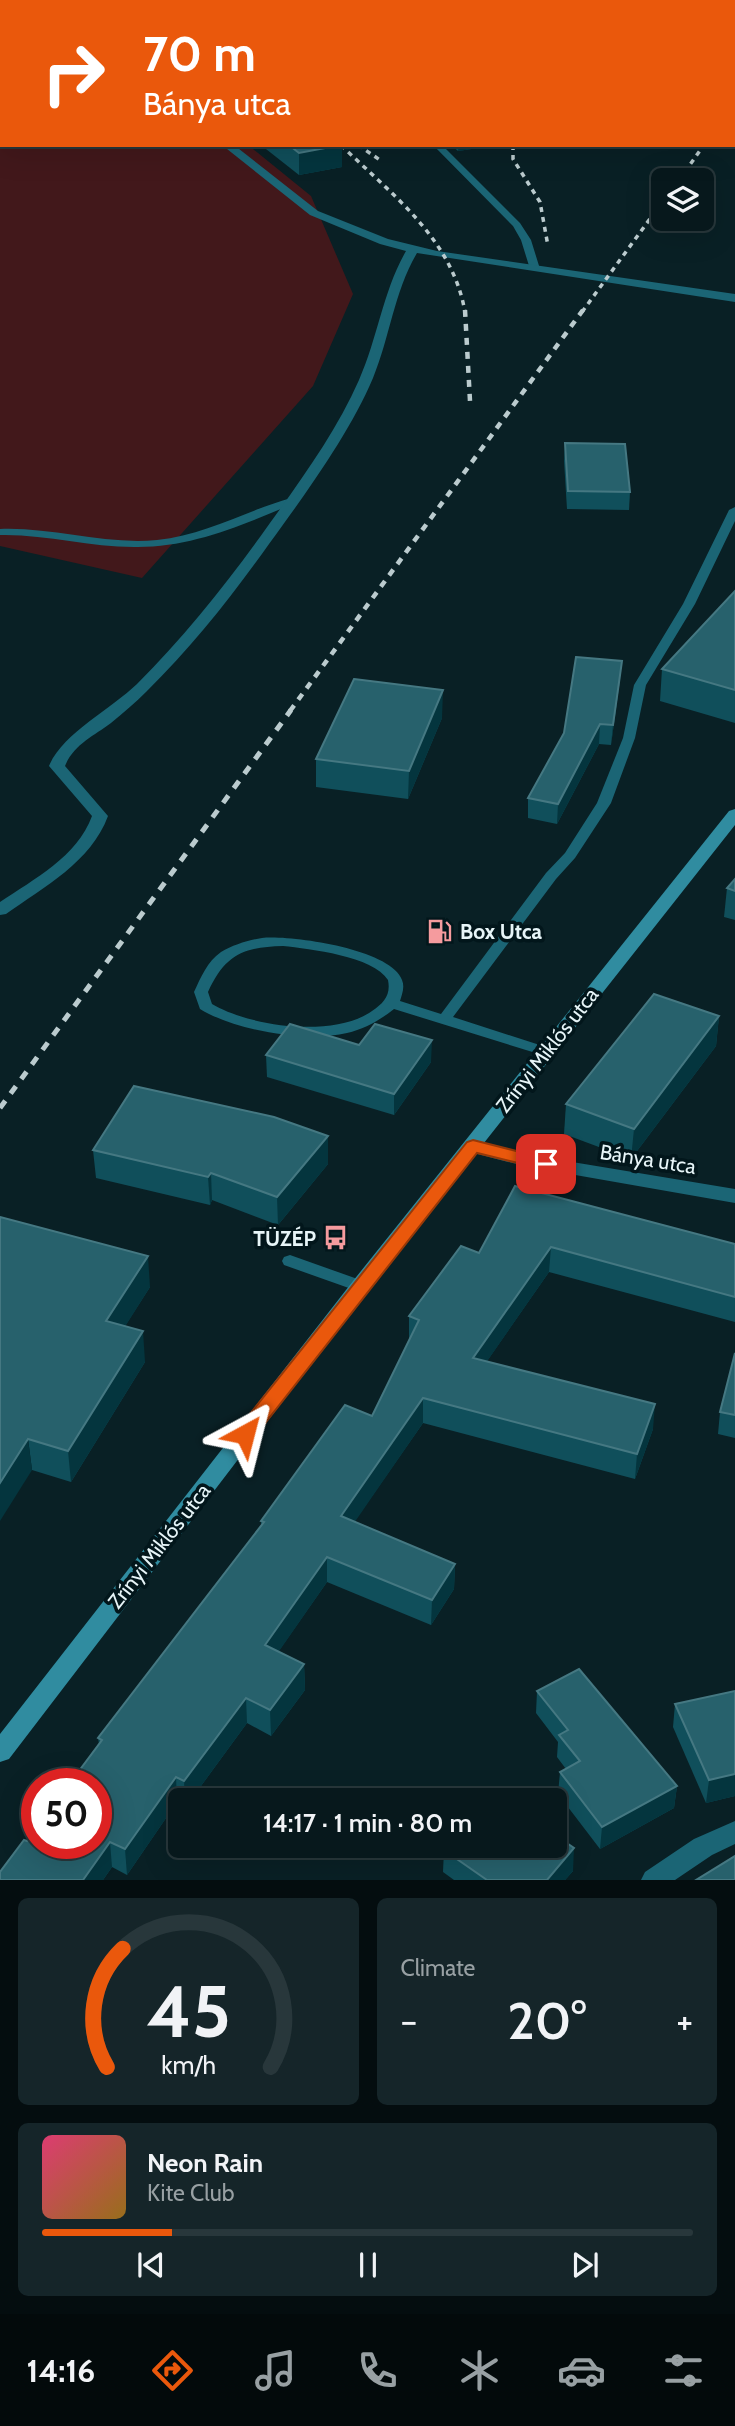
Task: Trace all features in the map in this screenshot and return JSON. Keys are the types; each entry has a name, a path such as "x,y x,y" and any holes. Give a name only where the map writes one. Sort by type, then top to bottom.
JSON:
{"main road":[{"name":"Zrínyi Miklós utca","path":"0,1752 360,1286 473,1146 544,1051 735,814"}],"street":[{"path":"230,147 314,214 355,232 413,249 735,298"},
{"path":"0,910 52,873 82,846 98,824 100,816 57,766 60,756 68,745 106,719 164,662 233,582 292,501 356,401 379,344 392,290 413,249"},
{"name":"Bánya utca","path":"473,1146 524,1160 735,1196"},
{"path":"654,1880 703,1847 735,1832"}],"lane":[{"path":"439,147 517,225 526,240 535,269"},
{"path":"0,532 33,532 135,544 178,541 216,532 292,501"},
{"path":"444,1019 551,876 570,855 604,803 629,738 640,685 689,604 735,510"},
{"path":"275,941 332,950 371,961 394,978 397,987 392,1003 375,1017 359,1025 318,1031 227,1018 205,1006 201,992 209,974 227,955 241,946 275,941"},
{"path":"392,1003 544,1051"},
{"path":"290,1261 360,1286"}],"shaded area":[{"path":"0,147 250,147 311,196 353,294 313,386 142,578 0,546"}],"building":[{"path":"292,147 330,147 299,153"},
{"path":"565,443 625,444 630,492 568,491"},
{"path":"735,591 735,690 662,669"},
{"path":"576,657 622,661 613,725 600,724 558,804 528,798 564,733"},
{"path":"354,679 443,690 409,771 316,759"},
{"path":"735,879 735,891 727,888"},
{"path":"654,994 719,1016 634,1129 566,1104"},
{"path":"290,1024 359,1045 375,1024 432,1040 394,1094 266,1055"},
{"path":"134,1086 274,1117 328,1136 277,1197 211,1173 208,1177 93,1150"},
{"path":"515,1186 735,1244 735,1297 551,1247 473,1358 655,1404 637,1454 423,1398 341,1516 455,1564 432,1600 327,1557 265,1645 304,1664 270,1710 246,1698 184,1781 176,1777 125,1849 112,1843 112,1768 81,1768 102,1740 98,1738 264,1522 261,1521 345,1405 372,1416 419,1320 409,1316 461,1246 479,1253"},
{"path":"0,1217 148,1256 106,1321 143,1331 68,1451 28,1439 0,1483"},
{"path":"735,1353 735,1415 720,1412"},
{"path":"579,1669 677,1786 602,1827 560,1772 580,1761 559,1735 568,1730 537,1691"},
{"path":"735,1691 735,1774 709,1780 675,1704"},
{"path":"567,1843 574,1848 567,1856"},
{"path":"21,1844 21,1859 98,1859 83,1880 0,1880 0,1872"},
{"path":"735,1856 735,1880 696,1880"},
{"path":"455,1858 566,1858 547,1880 487,1880"}],"railway":[{"path":"343,147 399,200 434,240 458,286 465,312"},
{"path":"361,147 380,160"},
{"path":"513,147 513,159 540,202 548,246"},
{"path":"688,168 703,147"},
{"path":"582,312 651,217"},
{"path":"465,310 470,401"},
{"path":"290,711 583,310"},
{"path":"0,1108 291,710"}],"place":[{"name":"Box Utca","path":"440,931"},
{"name":"TÜZÉP","path":"336,1238"}],"route":[{"path":"245,1434 473,1146 546,1164"}]}
